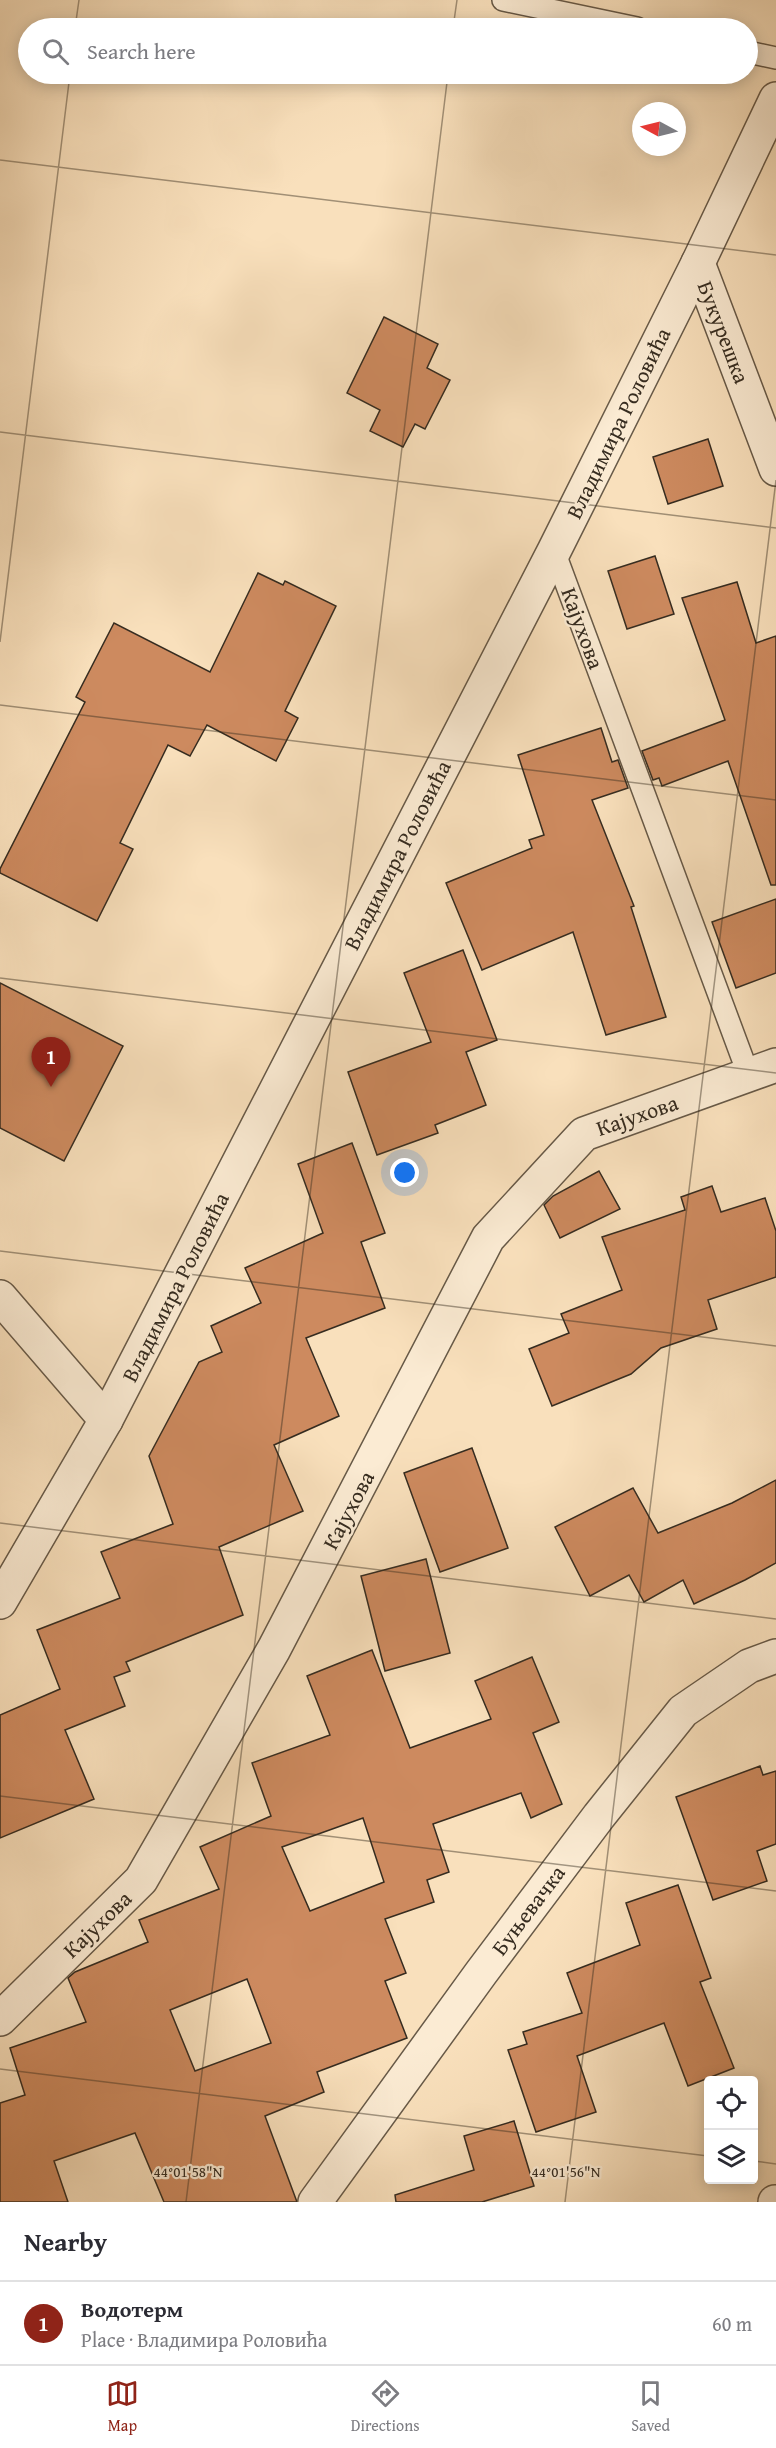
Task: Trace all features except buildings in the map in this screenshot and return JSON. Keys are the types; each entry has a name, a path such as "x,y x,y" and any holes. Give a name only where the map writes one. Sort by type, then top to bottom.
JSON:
{"street":[{"name":"Владимира Роловића","path":"0,1602 106,1420 554,551 698,263 776,99"},
{"name":"Букурешка","path":"698,263 776,469"},
{"name":"Кајухова","path":"0,2019 141,1880 280,1639 488,1238 584,1134 762,1071"},
{"path":"0,1297 106,1420"},
{"name":"Буњевачка","path":"315,2202 529,1908 598,1816 683,1711 749,1666 776,1656"}],"lane":[{"path":"503,0 589,18"},
{"path":"758,54 776,58"},
{"name":"Кајухова","path":"554,551 762,1071"}],"place":[{"name":"Водотерм","path":"51,1087"}]}
